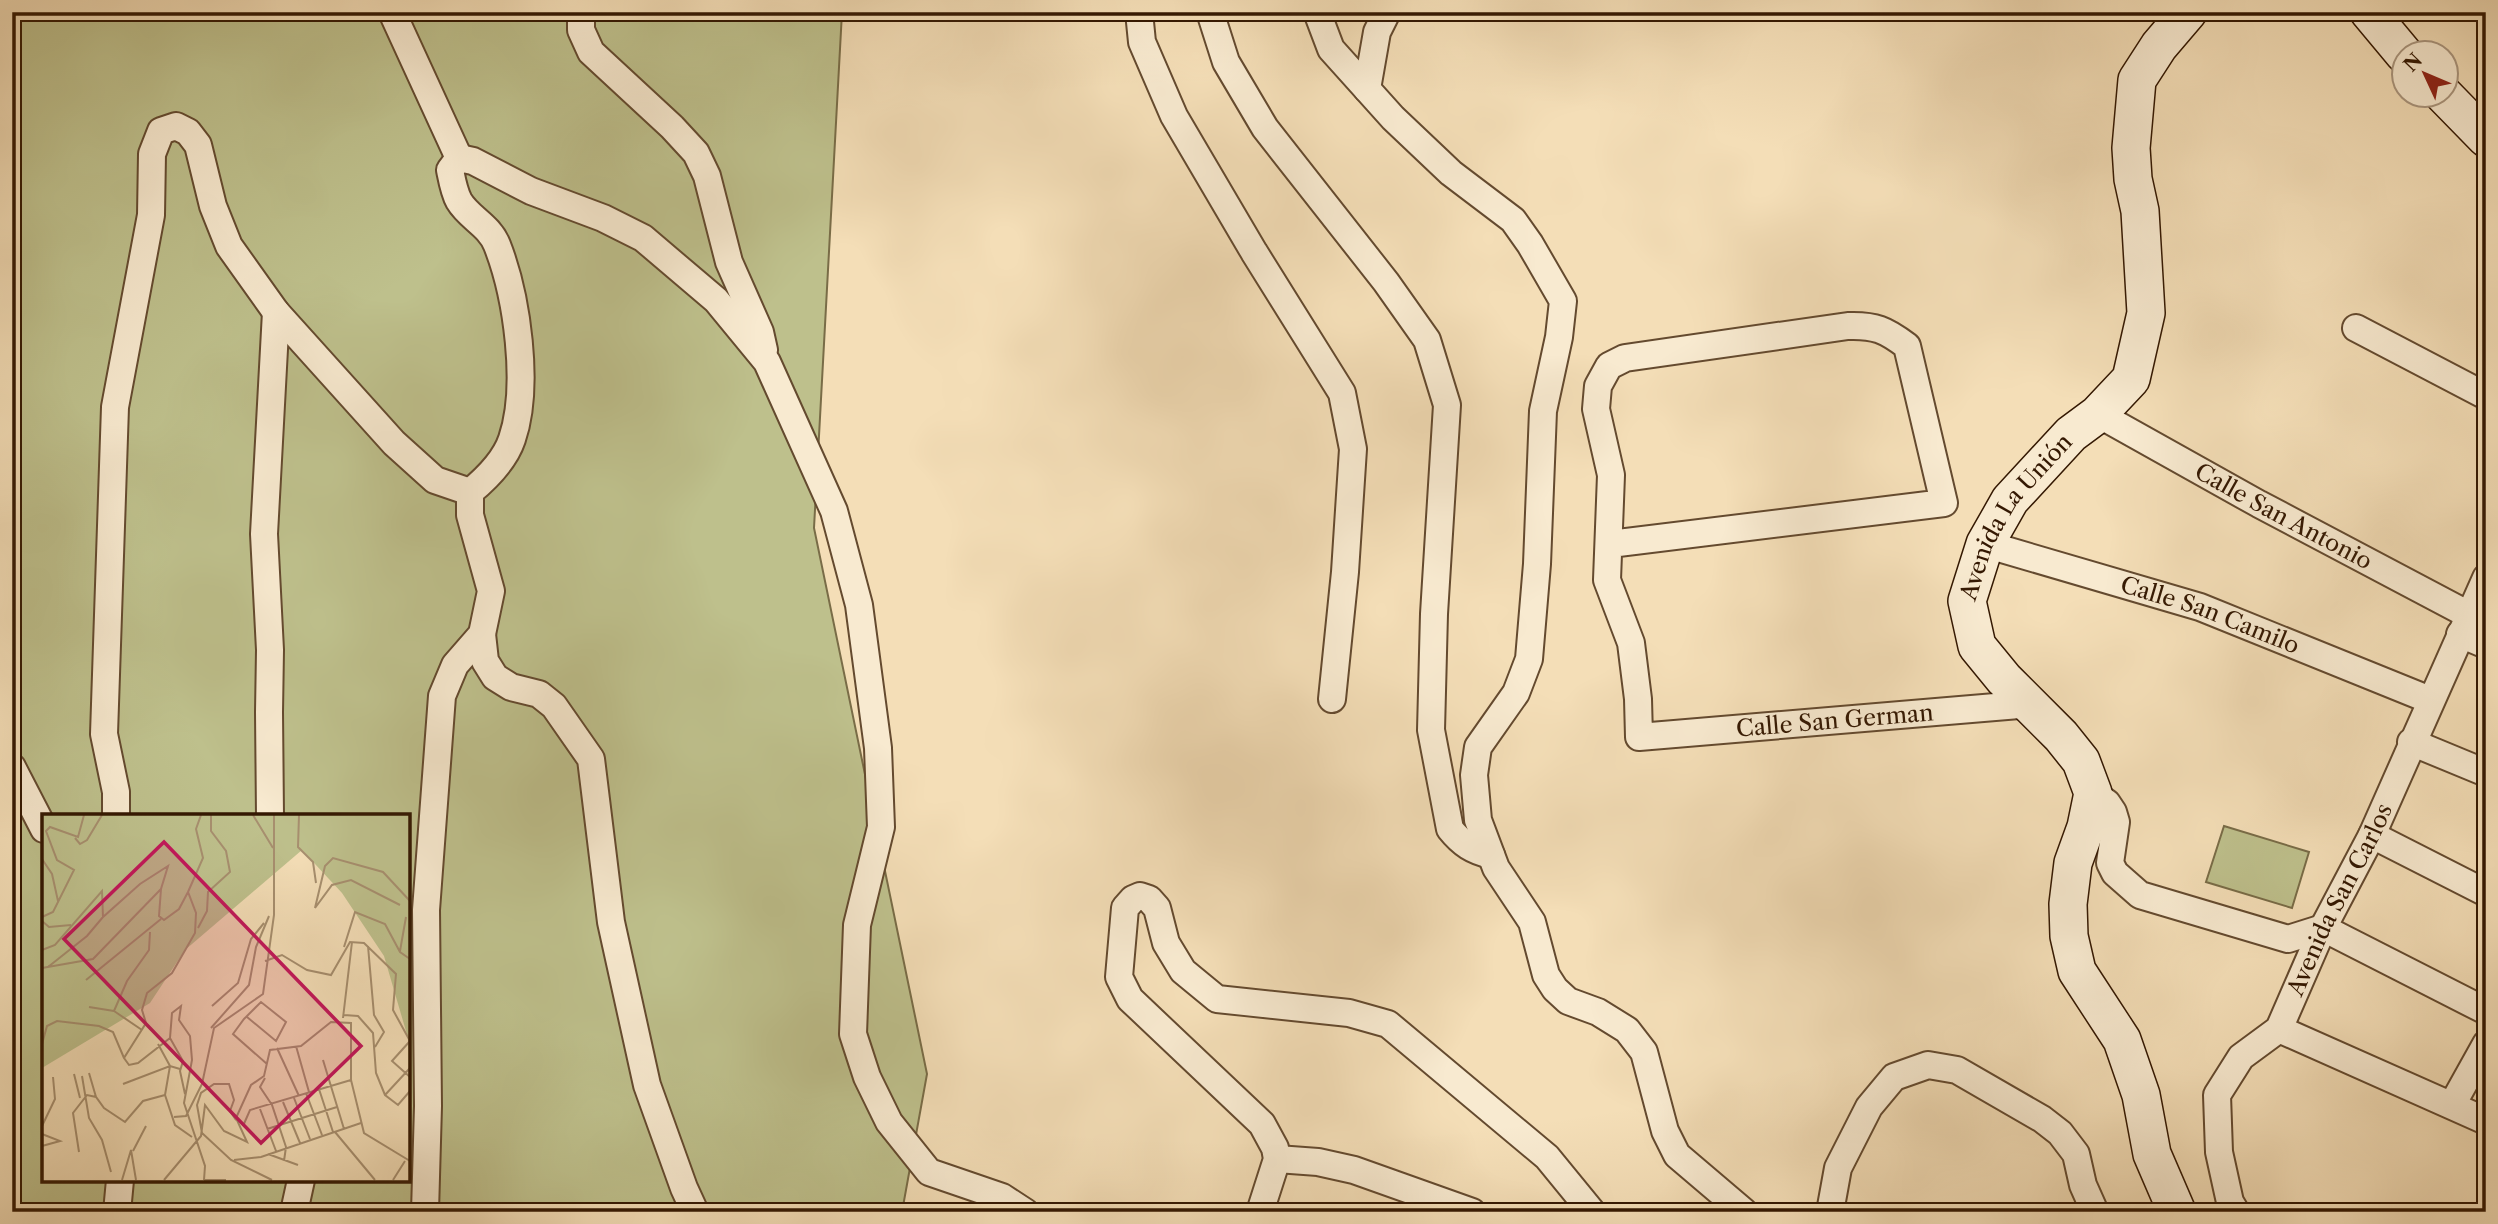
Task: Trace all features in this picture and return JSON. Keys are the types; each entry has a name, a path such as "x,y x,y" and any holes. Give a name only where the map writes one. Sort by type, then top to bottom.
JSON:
{"main road":[{"name":"Avenida La Unión","path":"2093,793 2081,761 2031,704 2004,679 1977,646 1967,601 1985,544 2010,500 2071,433 2098,414 2131,379 2146,313 2141,224 2131,148 2137,80 2159,46 2188,12"},
{"path":"2369,12 2390,38"},
{"path":"2456,108 2486,138"},
{"path":"2093,793 2086,827 2073,863 2068,904 2069,936 2077,971 2122,1040 2141,1095 2152,1154 2177,1212"}],"street":[{"path":"392,12 459,158"},
{"path":"581,12 581,30 591,52 672,127 696,153 707,176 729,262 760,332 766,362 834,511 859,606 878,748 881,827 857,925 853,1034 867,1077 889,1122 929,1172 1002,1197 1025,1212"},
{"path":"1139,12 1142,42 1174,116 1254,252 1342,393 1353,449 1345,572 1332,699"},
{"path":"1210,12 1226,62 1265,128 1386,282 1427,340 1447,405 1434,614 1431,730 1450,829 1460,842 1478,852 1491,855"},
{"path":"1317,12 1331,49 1393,118 1451,173 1513,220 1531,244 1563,301 1559,337 1543,411 1537,564 1529,659 1516,692 1478,747 1474,775 1478,820 1496,868 1532,922 1546,975 1568,1001 1598,1012 1626,1030 1644,1052 1665,1131 1677,1155 1744,1212"},
{"path":"1367,89 1377,32 1387,12"},
{"path":"116,814 116,792 104,734 116,407 151,215 152,154 161,131 176,125 188,132 198,145 213,206 229,246 276,312 404,453 435,480 470,492"},
{"path":"459,158 473,161 531,191 603,218 643,237 716,300 766,362"},
{"path":"459,158 450,170 460,202 488,229 497,243 515,311 521,389 512,440 490,476 470,492"},
{"path":"270,814 270,627 264,534 276,312"},
{"path":"1868,325 1887,331 1907,346 1944,503 1609,544 1611,475 1596,409 1598,386 1609,366 1625,358 1848,326 1868,325"},
{"path":"2356,328 2486,396"},
{"name":"Calle San Antonio","path":"2098,414 2259,504 2464,625 2486,645"},
{"path":"470,492 470,514 491,591 482,634 485,661 495,677 511,687 539,694 554,706 592,759 611,922 647,1085 695,1212"},
{"name":"Calle San German","path":"1609,544 1607,580 1631,643 1638,699 1639,737 2031,704"},
{"name":"Calle San Camilo","path":"1985,544 2200,607 2430,700"},
{"name":"Avenida San Carlos","path":"2235,1212 2230,1202 2219,1152 2217,1095 2241,1057 2279,1029 2323,929 2372,835 2486,578"},
{"path":"425,1212 428,1106 426,910 442,696 455,665 482,634"},
{"path":"2412,742 2486,773"},
{"path":"12,767 42,825"},
{"path":"2093,793 2107,803 2116,822 2110,863 2115,873 2140,895 2288,939 2323,929 2486,1011"},
{"path":"2372,835 2486,893"},
{"path":"1260,1212 1277,1159 1275,1148 1262,1124 1130,999 1119,977 1125,908 1140,896 1157,908 1166,943 1183,971 1217,999 1349,1013 1388,1024 1547,1157 1592,1212"},
{"path":"2279,1029 2486,1121"},
{"path":"2452,1105 2486,1044"},
{"path":"1830,1212 1838,1168 1869,1107 1894,1077 1928,1065 1957,1070 2034,1114 2060,1133 2076,1154 2083,1185 2095,1212"},
{"path":"1277,1159 1318,1162 1354,1170 1472,1212"},
{"path":"117,1212 120,1182"},
{"path":"294,1212 300,1182"}],"green space":[{"path":"12,12 842,12 814,528 927,1074 902,1212 12,1212"},
{"path":"2224,826 2309,852 2292,908 2206,882"}]}
